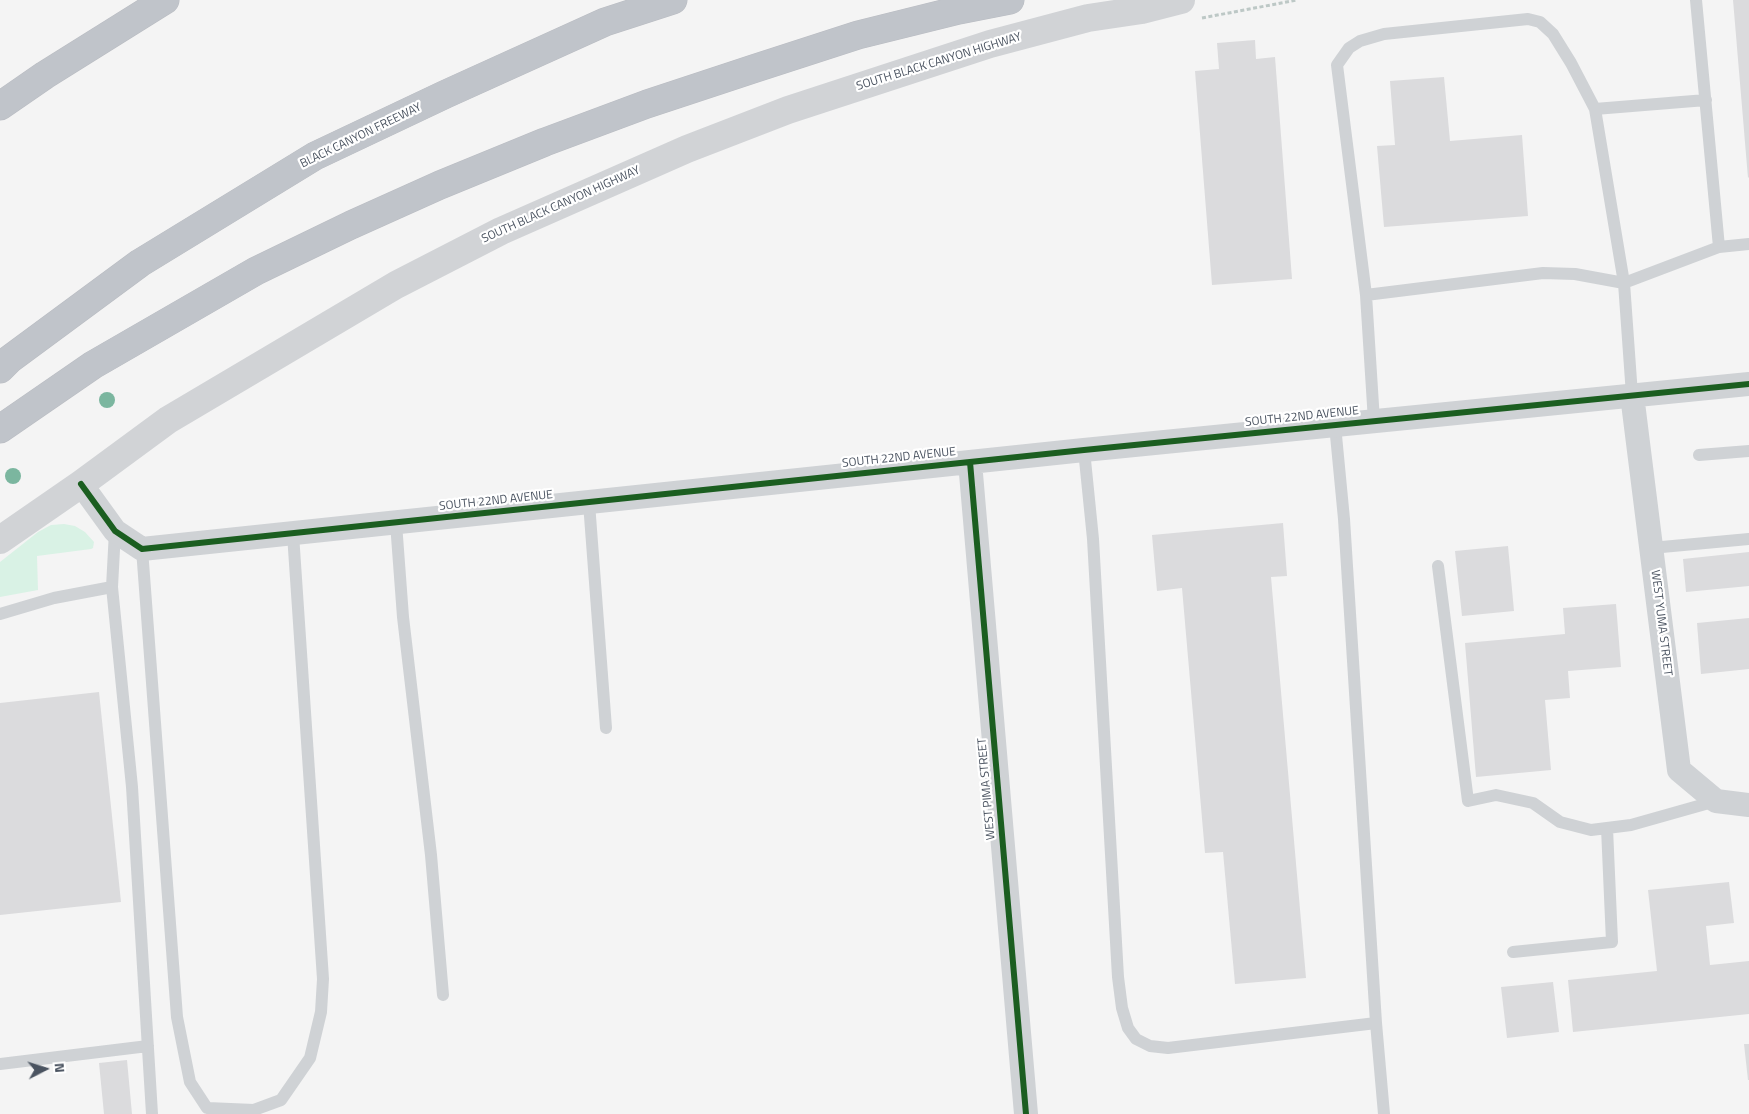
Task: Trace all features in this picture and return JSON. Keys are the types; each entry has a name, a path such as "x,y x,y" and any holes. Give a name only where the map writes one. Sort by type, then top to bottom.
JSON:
{"highway":[{"path":"0,106 45,74 165,0"},
{"name":"BLACK CANYON FREEWAY","path":"0,368 140,263 316,156 446,94 605,22 673,0"},
{"path":"0,429 93,365 256,271 440,184 647,104 752,69 858,36 959,10 1010,0"}],"main road":[{"name":"SOUTH BLACK CANYON HIGHWAY","path":"0,540 81,484 168,420 396,285 501,231 686,149 788,110 990,44 1088,18 1142,10 1181,0"}],"street":[{"name":"SOUTH 22ND AVENUE","path":"142,549 1084,450 1749,384"},
{"name":"WEST YUMA STREET","path":"1632,395 1680,770 1716,801"},
{"name":"WEST PIMA STREET","path":"970,462 1026,1114"},
{"path":"81,484 114,532 142,549"},
{"path":"1716,801 1749,805"}],"lane":[{"path":"1696,0 1720,247"},
{"path":"1374,421 1366,295 1336,66 1349,48 1360,41 1384,34 1528,19 1540,22 1553,34 1571,63 1595,109 1624,283 1632,395"},
{"path":"1595,109 1706,100"},
{"path":"1366,295 1543,273 1575,274 1624,283 1720,247 1749,244"},
{"path":"1336,425 1344,519 1376,1023 1384,1114"},
{"path":"1084,450 1093,539 1118,977 1122,1008 1128,1028 1136,1039 1150,1046 1168,1048 1376,1023"},
{"path":"1698,455 1749,451"},
{"path":"589,502 606,728"},
{"path":"396,523 403,617 431,855 443,994"},
{"path":"114,532 112,586 132,787 152,1114"},
{"path":"142,549 177,1017 190,1082 207,1108 254,1110 281,1100 310,1058 321,1012 323,979 293,534"},
{"path":"1651,548 1749,539"},
{"path":"1438,566 1468,801 1496,795 1534,803 1560,822 1591,830 1631,825 1716,801"},
{"path":"0,614 54,598 112,586"},
{"path":"1514,952 1612,942 1607,828"},
{"path":"0,1064 148,1046"}],"green space":[{"path":"64,524 75,526 85,532 94,542 93,548 37,556 38,590 0,597 0,562 38,532 51,525"}],"building":[{"path":"1733,0 1749,0 1748,178"},
{"path":"1255,40 1256,59 1275,57 1292,279 1212,285 1195,71 1219,69 1217,43"},
{"path":"1444,77 1450,141 1522,135 1528,216 1384,227 1377,146 1395,145 1390,81"},
{"path":"1283,523 1287,576 1271,577 1306,978 1235,984 1223,852 1205,853 1182,588 1157,591 1152,535"},
{"path":"1508,546 1514,611 1462,616 1455,551"},
{"path":"1749,552 1749,586 1686,592 1683,559"},
{"path":"1616,604 1621,667 1568,671 1570,698 1545,700 1551,770 1476,777 1465,643 1565,634 1563,608"},
{"path":"1749,618 1749,669 1701,674 1697,623"},
{"path":"99,692 121,902 0,915 0,703"},
{"path":"1729,882 1734,923 1706,926 1710,965 1749,961 1749,1014 1573,1032 1568,980 1657,971 1648,890"},
{"path":"1553,982 1559,1032 1507,1038 1501,987"},
{"path":"1744,1044 1749,1044 1749,1080 1748,1080"},
{"path":"127,1060 132,1114 104,1114 99,1063"}],"cycle path":[{"path":"81,484 115,531 142,549 1084,450 1749,384"},
{"path":"970,462 1026,1114"}]}
